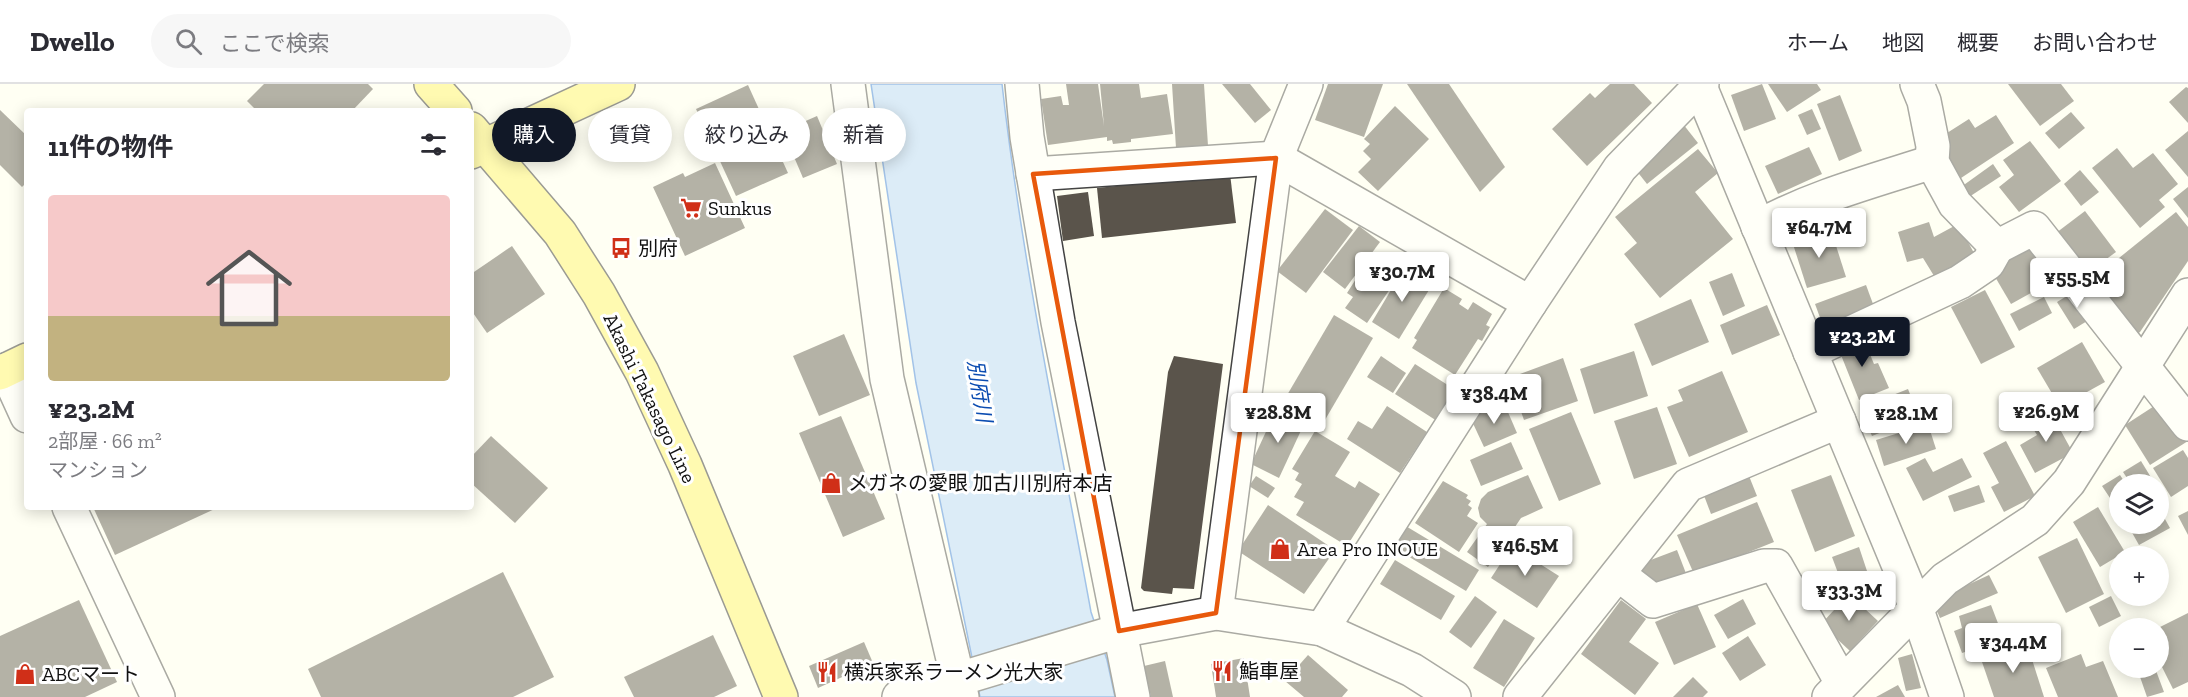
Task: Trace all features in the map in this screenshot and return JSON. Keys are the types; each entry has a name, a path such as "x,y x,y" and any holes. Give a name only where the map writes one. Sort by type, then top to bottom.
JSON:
{"main road":[{"path":"431,84 452,108"},
{"path":"476,142 618,84"},
{"name":"Akashi Takasago Line","path":"476,142 560,233 600,294 642,372 685,465 781,697"}],"street":[{"path":"848,84 887,379 960,688"},
{"path":"1022,84 1033,174 1058,322 1133,697"},
{"path":"1216,613 1276,158 1306,84"},
{"path":"1917,84 1924,101 1931,135 1932,162 1955,204 1996,247"},
{"path":"1322,628 1530,303 1620,168 1700,85 1916,607 1947,697"},
{"path":"1033,174 1276,158 1530,303"},
{"path":"1758,228 1795,208 1932,162"},
{"path":"1810,352 1960,282 1988,263 1996,247 2034,228 2188,424"},
{"path":"1618,574 1653,601 1764,566 1776,566 1835,690 1945,579 2035,520 2069,482 2188,294"},
{"path":"11,368 24,407"},
{"path":"1520,697 1688,485 1839,421"},
{"path":"70,510 158,697"},
{"path":"899,697 960,688 1119,631 1216,613 1322,628 1412,670 1454,697"}],"highlighted area":[{"path":"1276,158 1216,613 1119,631 1033,174"}],"water":[{"name":"別府川","path":"871,84 1002,84 1020,217 1054,415 1091,612 1107,660 1115,697 980,697 916,383 883,162 906,162 906,108 875,108"}],"building":[{"path":"264,84 368,84 373,89 355,108 254,108 247,101"},
{"path":"1066,84 1098,84 1104,126 1100,84 1139,84 1141,98 1167,94 1173,134 1131,139 1131,142 1113,144 1112,140 1107,141 1107,137 1048,145 1041,99 1061,96 1063,105 1069,105"},
{"path":"1172,84 1204,84 1208,146 1176,148"},
{"path":"1222,84 1250,84 1271,110 1255,123"},
{"path":"1328,84 1383,84 1364,137 1315,120"},
{"path":"1407,84 1449,84 1505,167 1480,192"},
{"path":"1610,84 1634,84 1652,103 1587,166 1552,129 1590,93 1595,98"},
{"path":"1762,84 1776,119 1744,131 1731,95"},
{"path":"1768,84 1817,84 1821,90 1787,112"},
{"path":"2008,84 2061,84 2074,101 2040,126"},
{"path":"748,85 758,108 698,108"},
{"path":"2186,87 2188,88 2188,123 2169,102"},
{"path":"1840,95 1862,151 1839,161 1817,104"},
{"path":"1395,106 1429,139 1378,191 1358,172 1371,159 1363,151 1370,144 1364,139"},
{"path":"1812,109 1821,129 1807,135 1798,115"},
{"path":"0,110 24,133 24,185 22,187 0,165"},
{"path":"2071,112 2085,128 2059,149 2045,133"},
{"path":"1996,115 2014,143 1961,178 1936,140 1969,119 1975,128"},
{"path":"817,116 822,128 822,162 836,162 837,164 803,178 796,162 810,162 810,119"},
{"path":"1683,124 1698,143 1647,184 1632,165"},
{"path":"2188,131 2188,177 2165,150"},
{"path":"2030,141 2061,181 2019,212 1999,187 2014,175 2003,160"},
{"path":"1809,147 1822,174 1778,194 1765,166"},
{"path":"2117,148 2133,168 2153,153 2178,184 2159,200 2165,207 2140,228 2092,168"},
{"path":"1698,149 1718,173 1695,192 1733,239 1660,298 1624,254 1637,243 1615,217"},
{"path":"720,162 783,162 788,173 736,196"},
{"path":"715,163 745,228 685,256 653,187 683,173 685,177"},
{"path":"1993,164 2001,176 1969,197 1961,187"},
{"path":"2080,170 2099,192 2081,206 2064,184"},
{"path":"1230,174 1236,223 1102,238 1097,188"},
{"path":"2188,187 2188,218 2173,199"},
{"path":"1088,192 1094,236 1063,241 1057,196"},
{"path":"1846,202 1851,218 1800,234 1795,218"},
{"path":"1325,209 1353,230 1306,293 1277,271"},
{"path":"2085,211 2116,252 2082,277 2052,236"},
{"path":"2176,212 2188,227 2188,261 2140,332 2132,338 2088,283"},
{"path":"1929,222 1934,237 1958,224 1979,262 1939,284 1923,258 1907,262 1898,232"},
{"path":"1359,226 1380,242 1345,289 1323,272"},
{"path":"1831,230 1846,277 1807,288 1792,241"},
{"path":"512,246 545,294 487,333 474,314 474,272"},
{"path":"2030,249 2049,283 2011,304 1991,270"},
{"path":"1370,257 1388,268 1383,275 1394,283 1367,323 1345,308 1353,297 1347,293"},
{"path":"1404,268 1432,285 1399,339 1372,322"},
{"path":"1732,273 1745,306 1723,316 1709,282"},
{"path":"1866,285 1876,312 1825,331 1815,304"},
{"path":"1444,288 1462,299 1459,304 1468,310 1473,302 1492,314 1486,325 1490,327 1482,341 1478,339 1455,375 1412,348 1417,340 1414,338"},
{"path":"2080,288 2097,315 2074,329 2057,302"},
{"path":"1985,290 2015,347 1981,364 1951,307"},
{"path":"2044,297 2052,313 2019,331 2010,314"},
{"path":"1691,299 1709,342 1652,366 1634,324"},
{"path":"1767,305 1780,335 1732,355 1720,325"},
{"path":"1334,315 1373,338 1322,425 1283,402"},
{"path":"844,334 870,395 819,416 793,356"},
{"path":"1862,335 1874,364 1878,363 1889,388 1859,400 1837,345"},
{"path":"2082,342 2105,382 2060,407 2037,368"},
{"path":"1634,351 1648,396 1594,414 1580,369"},
{"path":"1174,356 1223,364 1194,589 1173,588 1172,594 1144,591 1141,588 1168,372"},
{"path":"1381,356 1406,373 1393,393 1367,377"},
{"path":"1563,358 1578,401 1524,420 1509,378"},
{"path":"1415,364 1457,391 1437,421 1395,394"},
{"path":"1722,371 1748,432 1689,457 1667,407 1683,401 1678,390"},
{"path":"1908,389 1919,417 1872,436 1860,408"},
{"path":"2162,401 2188,441 2150,465 2125,425"},
{"path":"1504,403 1517,433 1484,447 1470,417"},
{"path":"1387,406 1427,432 1400,473 1347,439 1358,421 1372,429"},
{"path":"1657,407 1677,464 1634,479 1614,421"},
{"path":"1276,410 1304,424 1279,478 1251,464"},
{"path":"2050,411 2073,453 2035,473 2020,445 2037,435 2029,422"},
{"path":"1571,412 1601,484 1559,501 1529,429"},
{"path":"841,416 885,519 843,537 799,433"},
{"path":"1928,424 1936,449 1884,466 1876,440"},
{"path":"1315,431 1350,452 1335,476 1355,488 1359,481 1380,494 1347,546 1296,515 1304,502 1294,497 1302,484 1295,480 1299,473 1292,469"},
{"path":"491,436 548,488 515,523 474,486 474,454"},
{"path":"2006,441 2035,496 2004,512 1991,487 1999,483 1983,453"},
{"path":"1511,442 1523,469 1481,486 1470,460"},
{"path":"2183,450 2188,458 2188,486 2171,497 2169,474 2157,474 2153,468"},
{"path":"1925,458 1933,472 1962,458 1972,477 1923,501 1906,468"},
{"path":"2141,461 2149,474 2124,474 2123,472"},
{"path":"1528,475 1543,508 1521,518 1488,567 1467,552 1487,524 1480,517 1478,508 1481,499 1488,492"},
{"path":"1831,475 1855,536 1815,552 1791,490"},
{"path":"1256,476 1275,488 1268,498 1249,486"},
{"path":"1749,476 1757,496 1711,514 1703,493"},
{"path":"1443,481 1468,495 1466,498 1471,501 1468,505 1472,508 1467,516 1478,523 1459,552 1415,523"},
{"path":"2109,482 2109,496 2102,486"},
{"path":"1979,485 1985,502 1954,512 1948,496"},
{"path":"1757,502 1774,542 1694,574 1677,535"},
{"path":"1268,505 1335,550 1304,594 1238,551"},
{"path":"2098,507 2109,525 2109,534 2114,534 2121,546 2109,546 2109,562 2100,567 2073,522"},
{"path":"94,510 212,510 115,555"},
{"path":"2188,511 2188,535 2178,516"},
{"path":"1404,525 1479,570 1466,591 1391,546"},
{"path":"2133,534 2159,534 2139,545"},
{"path":"2077,538 2104,594 2066,613 2038,557"},
{"path":"1512,546 1559,576 1537,608 1491,578"},
{"path":"1859,547 1870,580 1844,589 1832,557"},
{"path":"1677,550 1687,576 1656,589 1627,569"},
{"path":"1395,560 1455,596 1441,620 1380,584"},
{"path":"503,572 554,677 513,697 321,697 308,669"},
{"path":"1989,575 1998,593 1940,618 1936,609 1948,594"},
{"path":"1849,594 1878,621 1850,651 1821,624"},
{"path":"1475,596 1497,612 1471,648 1449,632"},
{"path":"2109,597 2109,606 2116,606 2121,616 2109,618 2109,622 2099,627 2089,607"},
{"path":"1743,599 1756,624 1728,639 1714,615"},
{"path":"79,600 117,682 85,697 0,697 0,636"},
{"path":"1621,600 1646,619 1629,642 1659,663 1635,695 1581,654"},
{"path":"1697,604 1716,647 1674,665 1655,622"},
{"path":"1991,605 2004,639 1962,653 1954,631 1962,628 1959,616"},
{"path":"2188,613 2188,682 2173,689 2168,678 2169,622"},
{"path":"1504,619 1535,638 1504,687 1473,668"},
{"path":"713,635 737,686 714,697 634,697 624,677"},
{"path":"1748,636 1766,665 1740,681 1722,653"},
{"path":"864,642 873,663 818,688 809,666"},
{"path":"2027,644 2044,697 1994,697 1981,659"},
{"path":"1912,654 1921,688 1906,691 1898,658"},
{"path":"2081,654 2086,667 2103,661 2118,697 2058,697 2046,668"},
{"path":"1308,655 1348,690 1342,697 1304,697 1285,681"},
{"path":"1244,658 1250,697 1216,697 1211,664"},
{"path":"1165,661 1173,697 1151,697 1144,666"},
{"path":"1693,677 1708,692 1703,697 1673,697"},
{"path":"2140,678 2159,678 2164,692 2147,697"},
{"path":"1898,685 1905,697 1876,697"}],"place":[{"name":"Sunkus","path":"691,208"},
{"name":"別府","path":"621,248"},
{"name":"メガネの愛眼 加古川別府本店","path":"831,483"},
{"name":"Area Pro INOUE","path":"1280,549"},
{"name":"鮨車屋","path":"1222,671"},
{"name":"横浜家系ラーメン光大家","path":"827,672"},
{"name":"ABCマート","path":"25,674"}]}
